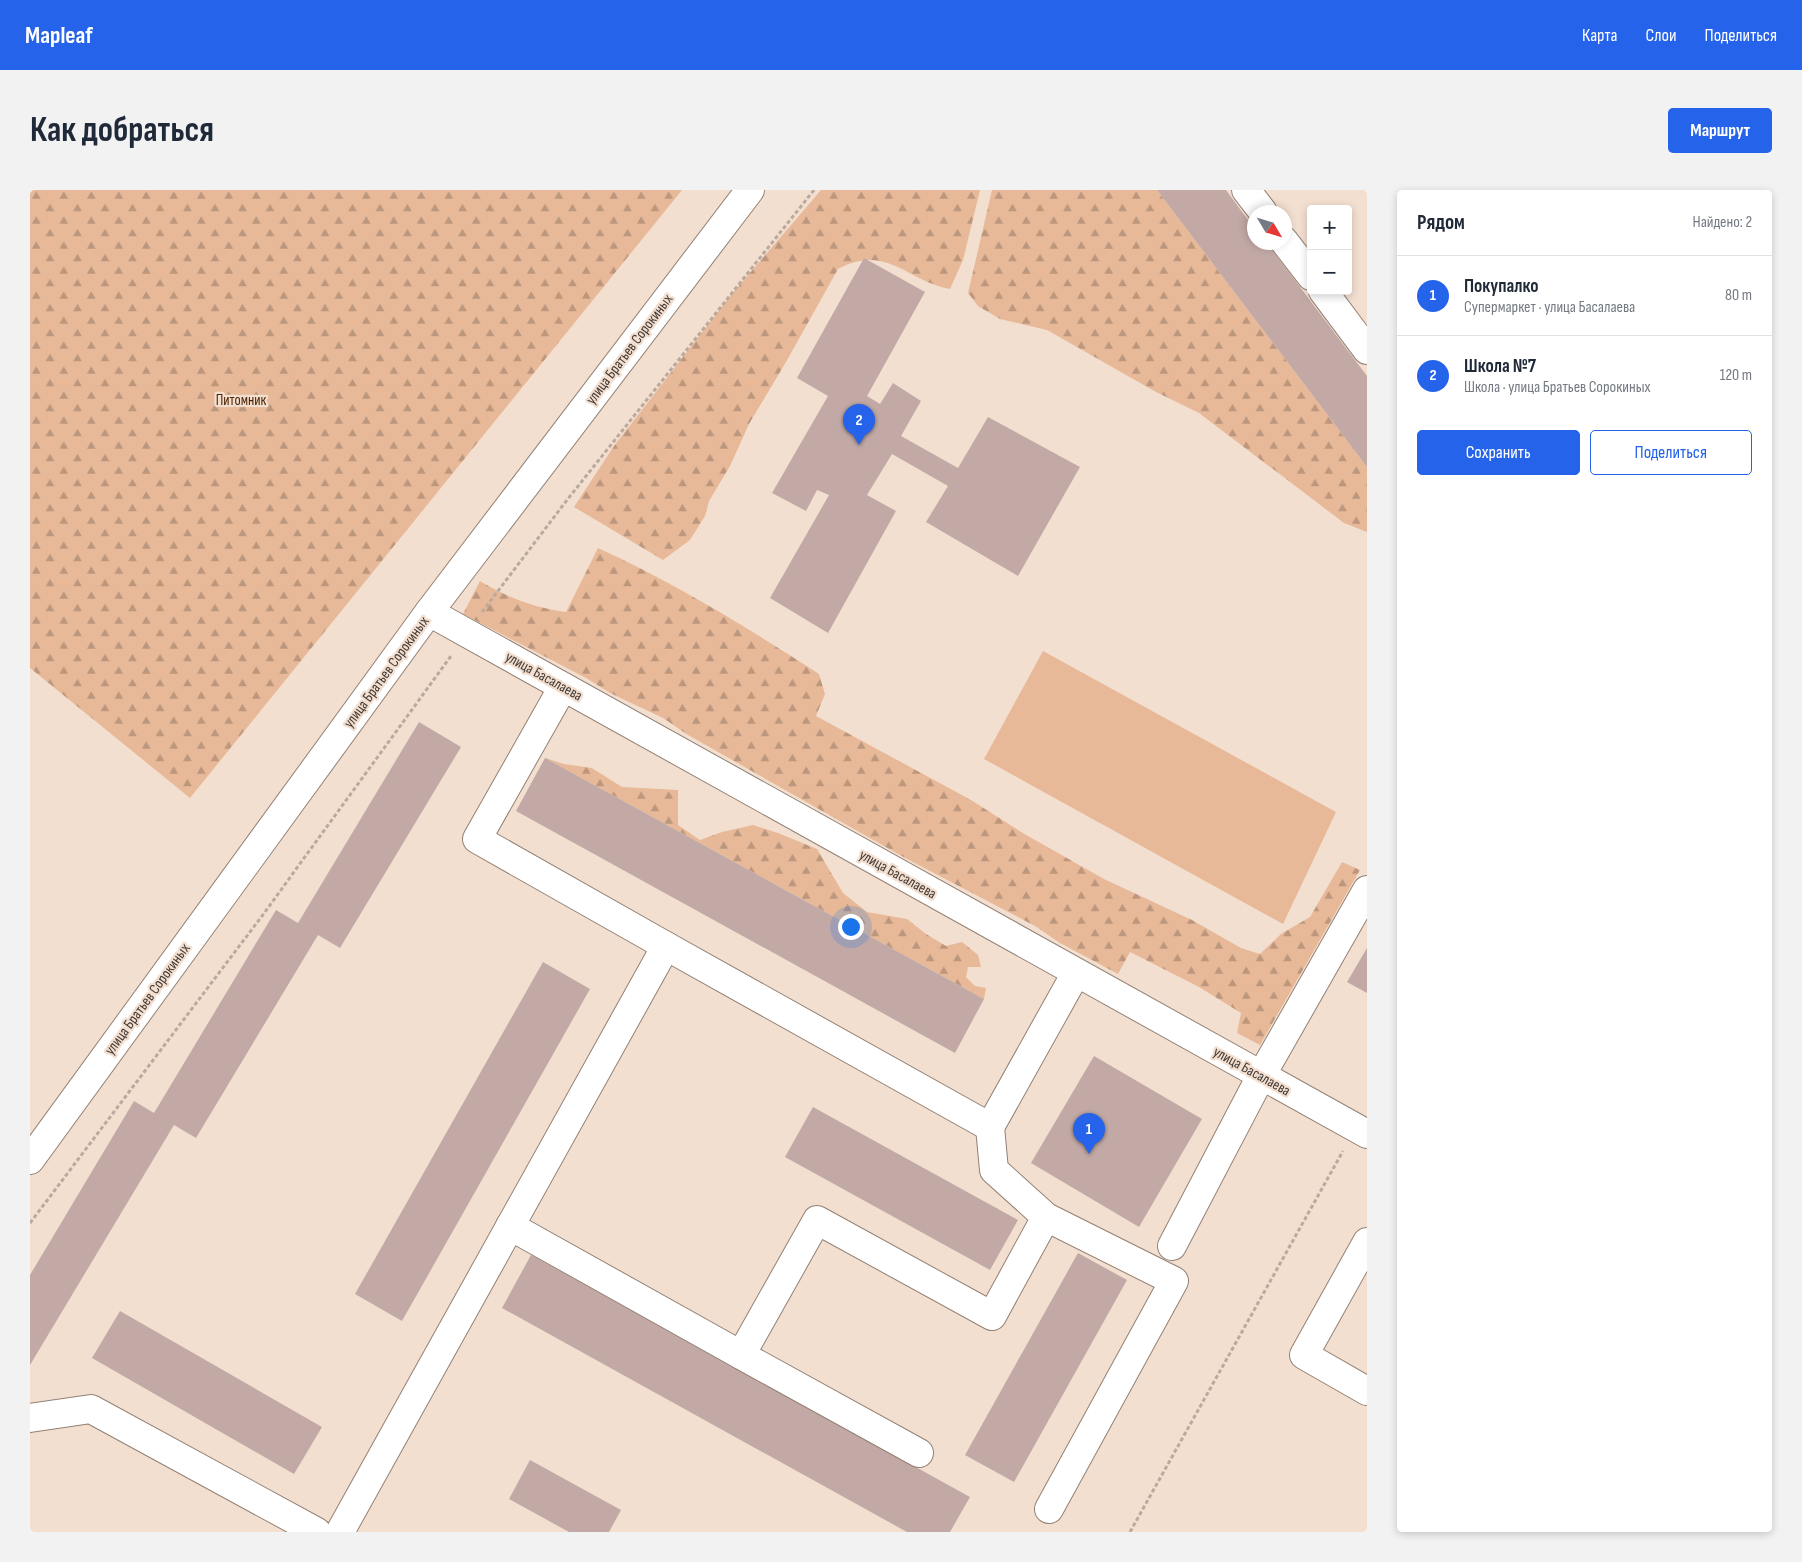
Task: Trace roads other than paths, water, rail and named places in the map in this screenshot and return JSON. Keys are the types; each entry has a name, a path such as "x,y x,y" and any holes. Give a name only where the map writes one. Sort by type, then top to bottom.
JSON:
{"street":[{"name":"улица Братьев Сорокиных","path":"30,1160 429,612 750,190"},
{"path":"1246,190 1258,205"},
{"path":"1291,250 1307,271"},
{"path":"1326,295 1367,350"},
{"name":"улица Басалаева","path":"429,612 1367,1134"},
{"path":"563,686 477,839 990,1127"},
{"path":"1172,1246 1261,1076 1367,890"},
{"path":"340,1532 666,946"},
{"path":"1049,1508 1174,1281 1046,1217 994,1170 990,1127 1076,973"},
{"path":"742,1355 817,1220 992,1316 1046,1217"},
{"path":"510,1226 919,1454"},
{"path":"1367,1242 1304,1355 1367,1391"},
{"path":"30,1418 91,1410 317,1532"}],"place":[{"name":"Школа №7","path":"859,445"},
{"name":"Покупалко","path":"1089,1154"}],"park label":[{"name":"Питомник","path":"241,400"}]}
